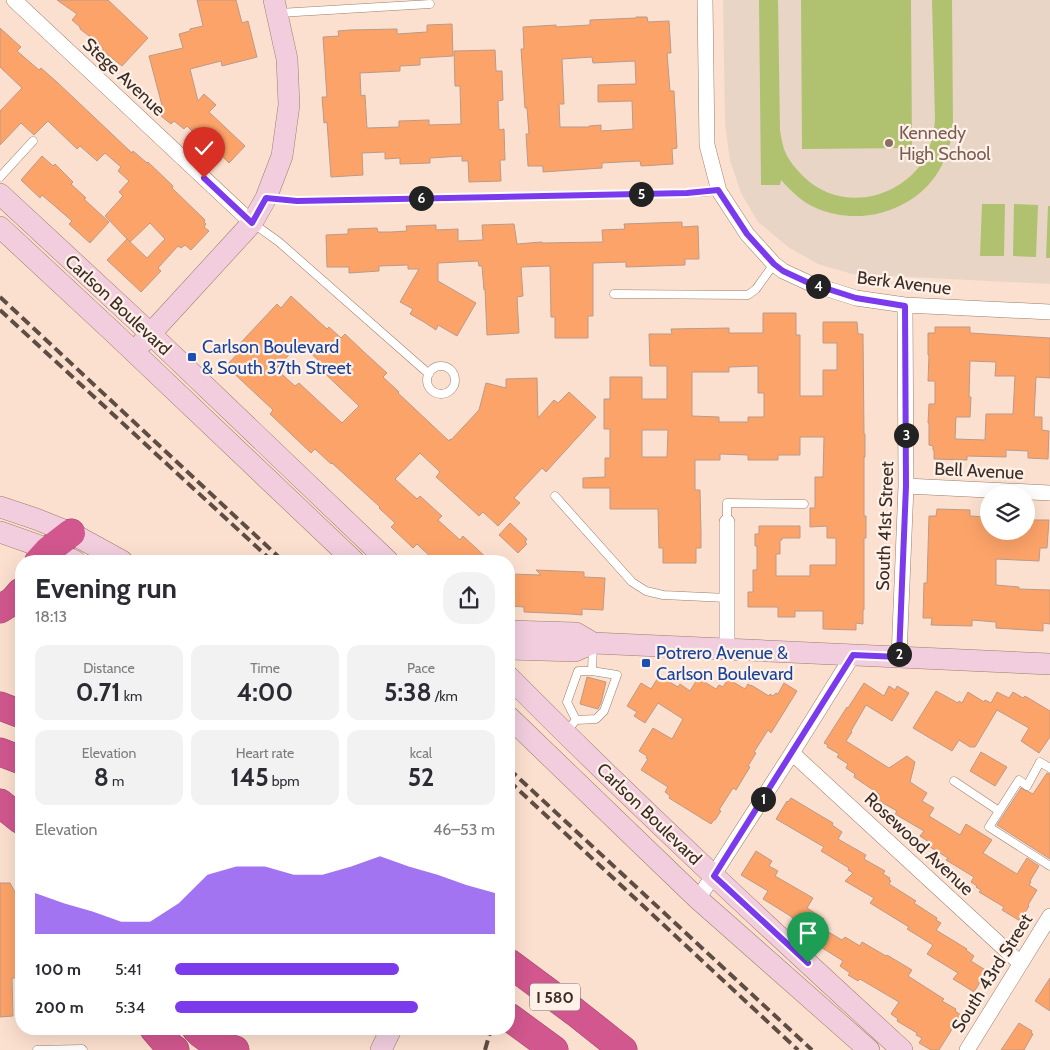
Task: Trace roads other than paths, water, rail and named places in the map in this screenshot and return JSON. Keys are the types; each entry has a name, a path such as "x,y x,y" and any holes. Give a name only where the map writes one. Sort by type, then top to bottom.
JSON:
{"highway":[{"path":"0,609 15,599"},
{"path":"0,706 15,712"},
{"path":"0,752 15,758"},
{"path":"0,803 15,815"},
{"path":"515,950 600,1032"},
{"name":"I 580","path":"515,967 623,1050"},
{"name":"I 580","path":"515,1021 554,1050"},
{"path":"159,1035 175,1050"},
{"path":"204,1035 220,1045 235,1050"},
{"path":"506,1035 528,1050"}],"main road":[{"path":"134,352 252,223 266,198 282,156 289,105 287,59 275,7"},
{"name":"Carlson Boulevard","path":"0,194 151,334 382,555"},
{"name":"Carlson Boulevard","path":"0,227 348,555"},
{"path":"0,507 36,519 62,554"},
{"path":"0,532 62,554"},
{"path":"515,631 576,633 593,643"},
{"path":"515,649 575,651 593,643 1050,664"},
{"name":"Carlson Boulevard","path":"515,682 570,727 714,876 902,1050"},
{"name":"Carlson Boulevard","path":"515,724 698,899 869,1050"},
{"path":"381,1050 388,1035"}],"street":[{"name":"Stege Avenue","path":"14,0 252,223"},
{"name":"Berk Avenue","path":"705,0 707,145 718,190 747,234 774,264 783,271 809,283 856,298 905,306 1050,312"},
{"name":"South 41st Street","path":"899,657 906,486 905,306"},
{"name":"Bell Avenue","path":"906,486 1050,493"},
{"path":"727,522 727,650"},
{"path":"698,899 853,655"},
{"name":"Rosewood Avenue","path":"792,753 1020,963"},
{"name":"South 43rd Street","path":"967,1050 1050,916"}],"lane":[{"path":"275,7 430,4"},
{"path":"0,177 33,141"},
{"path":"266,198 307,201 687,193 718,190"},
{"path":"252,223 283,246 429,374"},
{"path":"614,294 748,296 756,289 774,264"},
{"path":"555,496 632,582 646,591 663,595 727,598"},
{"path":"727,522 727,503 804,504"},
{"path":"592,671 593,643"},
{"path":"578,671 592,671 616,675 604,711 596,719 570,727 567,702 578,671"},
{"path":"1050,768 1040,762 1027,786 1019,780 989,827 1050,866"},
{"path":"954,781 1000,810"},
{"path":"37,1050 83,1050"}],"railway":[{"path":"0,297 277,555"},
{"path":"0,310 265,555"},
{"path":"515,775 812,1050"},
{"path":"515,787 798,1050"},
{"path":"485,1050 489,1035"}],"place":[{"name":"Kennedy High School","path":"889,143"},
{"name":"Carlson Boulevard & South 37th Street","path":"192,357"},
{"name":"Potrero Avenue & Carlson Boulevard","path":"646,663"}]}
